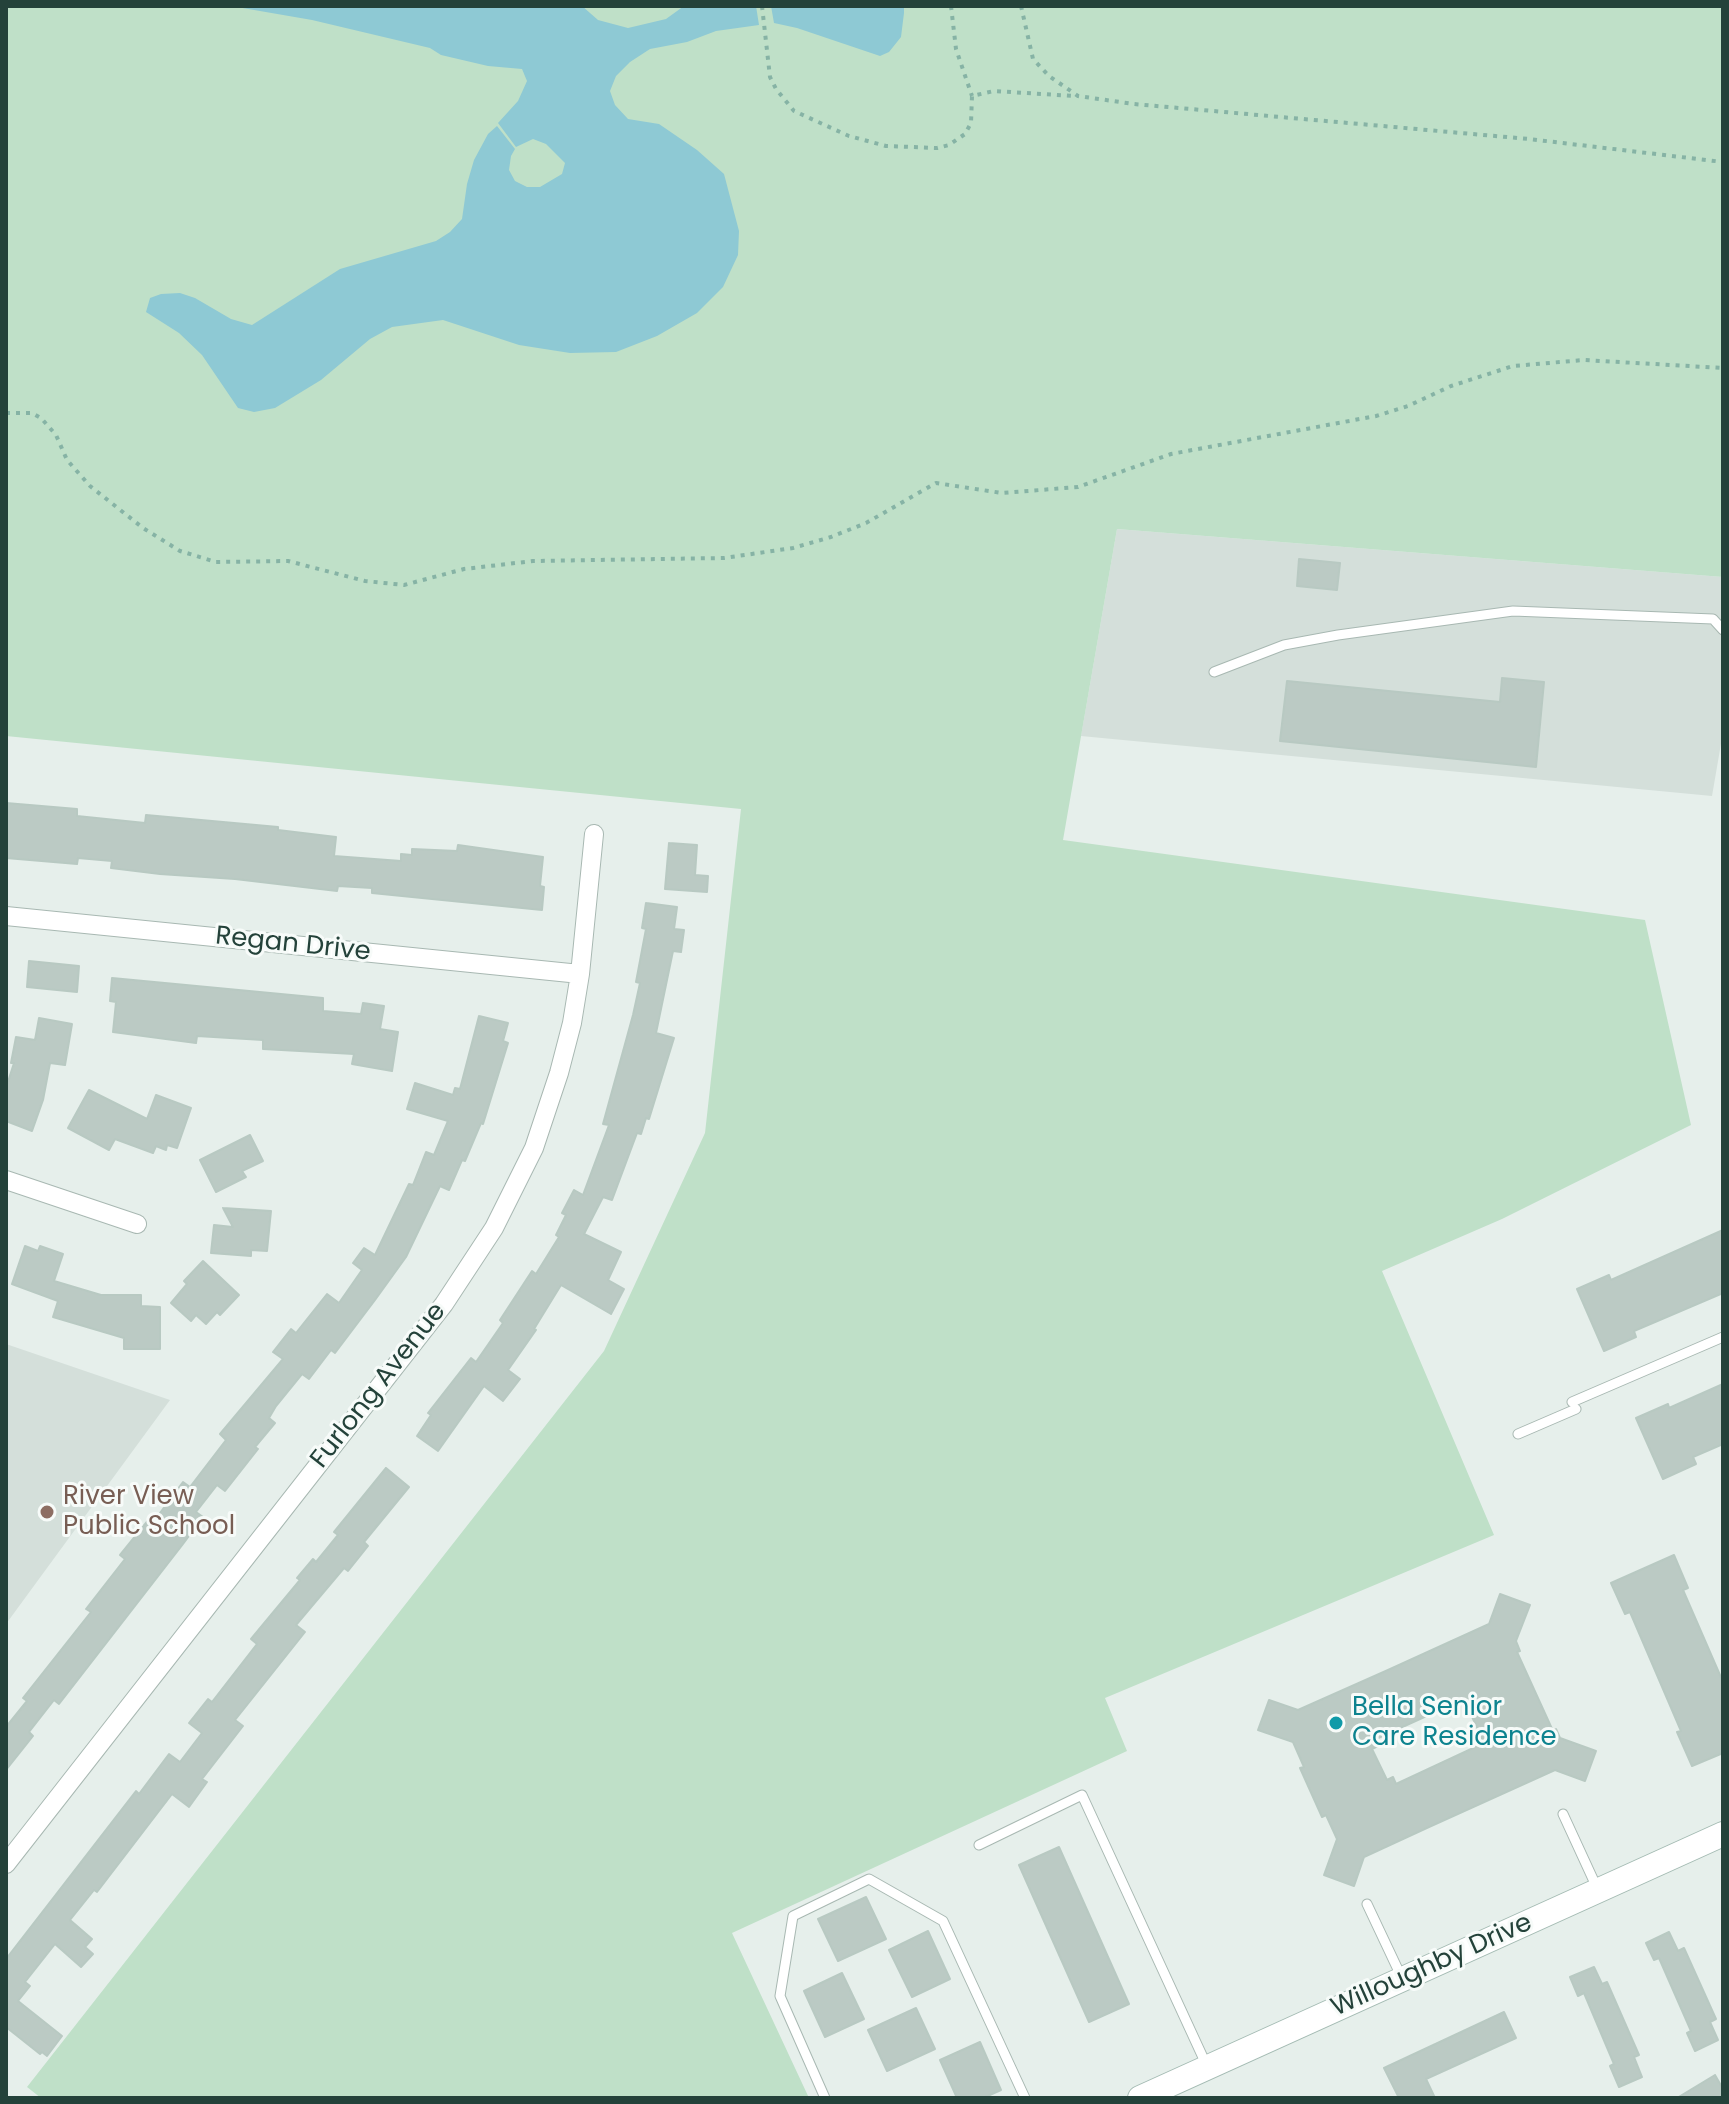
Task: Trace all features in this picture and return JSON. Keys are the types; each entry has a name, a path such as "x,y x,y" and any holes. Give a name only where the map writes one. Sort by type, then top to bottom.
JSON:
{"street":[{"name":"Furlong Avenue","path":"6,1864 418,1337 470,1267 494,1228 534,1148 572,1023 594,834"},
{"name":"Regan Drive","path":"6,916 580,974"},
{"path":"6,1180 137,1224"},
{"name":"Willoughby Drive","path":"1140,2098 1723,1834"}],"lane":[{"path":"1214,672 1284,645 1513,611 1713,619 1723,630"},
{"path":"1518,1434 1723,1337"},
{"path":"979,1845 1082,1795 1208,2067"},
{"path":"1563,1814 1598,1890"},
{"path":"825,2098 780,1996 793,1916 869,1879 943,1921 1025,2098"},
{"path":"1367,1904 1403,1979"}],"path":[{"path":"762,6 770,77 784,101 804,117 849,136 886,146 917,149 949,145 965,134 971,123 972,96 956,49 951,6"},
{"path":"1021,6 1033,59 1049,76 1078,96"},
{"path":"972,96 994,91 1078,96 1134,104 1529,139 1723,162"},
{"path":"6,413 32,413 41,418 56,435 67,460 90,486 143,528 180,551 216,562 288,561 365,581 404,585 464,569 533,561 713,558 793,548 866,523 936,483 1002,493 1078,487 1171,454 1376,416 1408,406 1451,386 1513,366 1584,360 1723,368"}],"shaded area":[{"path":"1117,529 1723,577 1723,732 1712,796 1081,736"},
{"name":"River View Public School","path":"6,1344 170,1400 6,1624"}],"green space":[{"path":"6,6 1723,6 1723,577 1117,529 1063,840 1645,920 1691,1125 1502,1219 1382,1271 1494,1535 1105,1698 1127,1751 732,1933 809,2098 41,2098 27,2087 604,1351 705,1133 741,809 6,736"}],"water":[{"path":"231,6 582,6 598,20 628,28 666,19 684,6 756,6 759,25 716,31 687,42 650,49 616,76 610,91 615,105 628,119 659,124 697,150 724,174 739,231 738,255 723,287 697,313 657,336 616,352 570,353 519,345 443,320 392,327 370,339 321,380 275,408 254,412 238,408 202,355 179,333 146,312 150,298 180,293 231,319 252,325 340,269 436,241 450,232 462,219 474,160 488,134 497,126 515,149 509,170 515,181 527,187 540,187 562,174 565,163 546,144 533,139 516,147 498,123 518,101 527,81 522,69 488,66 441,55 430,48 312,20"},
{"path":"771,6 904,6 901,37 889,52 880,56 774,23"}],"building":[{"path":"1299,559 1340,563 1337,590 1297,586"},
{"path":"1502,678 1544,682 1536,767 1280,741 1287,681 1500,702"},
{"path":"6,803 77,809 77,816 145,823 146,815 278,827 278,830 336,837 334,856 401,861 401,854 412,855 412,849 457,851 458,845 543,857 540,886 544,887 542,910 372,893 372,888 338,886 337,891 160,874 111,868 112,861 78,858 77,864 6,858"},
{"path":"669,843 697,845 695,875 708,876 707,892 665,889"},
{"path":"646,903 677,907 674,929 684,930 681,952 673,951 656,1033 674,1038 649,1119 646,1118 641,1134 637,1133 612,1200 603,1197 584,1234 621,1252 608,1280 624,1289 611,1314 561,1285 536,1330 508,1370 520,1379 503,1401 484,1386 438,1451 417,1436 431,1415 428,1413 471,1358 476,1362 503,1323 500,1320 532,1271 536,1274 559,1237 556,1235 566,1215 562,1213 574,1190 583,1195 609,1125 603,1124 640,983 636,982 646,929 642,928"},
{"path":"29,961 79,966 77,992 27,987"},
{"path":"112,978 323,998 323,1011 361,1014 363,1003 384,1006 380,1029 398,1032 392,1071 352,1064 354,1054 263,1049 263,1040 197,1036 196,1043 113,1032 116,1002 110,1001"},
{"path":"479,1016 508,1023 503,1041 508,1043 483,1124 449,1190 440,1186 406,1257 375,1300 335,1353 331,1350 309,1379 302,1374 276,1406 269,1418 275,1423 255,1447 258,1449 225,1491 217,1485 196,1512 203,1517 59,1704 54,1700 29,1732 33,1736 6,1770 6,1727 27,1701 23,1698 91,1612 86,1609 125,1559 120,1555 150,1518 154,1521 183,1482 190,1487 226,1440 220,1434 283,1359 273,1352 291,1329 296,1333 327,1294 339,1303 362,1270 353,1263 364,1248 375,1255 409,1184 413,1185 426,1152 434,1155 448,1121 407,1109 415,1083 453,1095 455,1088 460,1089"},
{"path":"39,1018 72,1024 65,1065 50,1063 43,1100 32,1131 6,1121 6,1088 14,1063 11,1063 16,1037 35,1040"},
{"path":"89,1090 147,1119 156,1095 191,1108 177,1148 167,1145 166,1150 156,1146 153,1153 115,1139 109,1150 68,1128"},
{"path":"250,1135 263,1161 242,1171 246,1177 216,1192 200,1160"},
{"path":"223,1208 271,1211 267,1251 251,1250 251,1256 211,1253 214,1225 233,1227"},
{"path":"1723,1230 1723,1293 1634,1331 1636,1337 1604,1351 1577,1289 1609,1275 1611,1280"},
{"path":"25,1246 38,1251 40,1246 63,1254 54,1281 101,1295 141,1295 141,1306 160,1307 160,1349 124,1349 124,1338 53,1317 58,1301 12,1284"},
{"path":"203,1261 239,1295 220,1315 217,1312 206,1324 196,1315 191,1321 171,1303 187,1284 184,1281"},
{"path":"1723,1384 1723,1444 1693,1457 1696,1464 1663,1479 1636,1418 1668,1404 1669,1408"},
{"path":"386,1468 409,1487 364,1542 368,1546 348,1571 344,1568 296,1625 305,1632 235,1720 243,1726 202,1779 207,1782 189,1807 172,1794 97,1892 94,1890 70,1920 92,1939 85,1947 93,1954 81,1967 55,1944 25,1982 30,1986 18,2001 62,2036 47,2056 42,2052 40,2054 6,2027 6,1959 136,1791 139,1794 169,1754 180,1762 202,1733 189,1723 208,1699 212,1702 257,1644 251,1639 300,1580 297,1578 313,1559 316,1562 338,1535 334,1532"},
{"path":"1674,1555 1688,1588 1683,1590 1723,1682 1723,1753 1692,1766 1677,1732 1681,1731 1630,1612 1625,1614 1611,1583"},
{"name":"Bella Senior Care Residence","path":"1500,1594 1530,1605 1516,1641 1520,1651 1517,1652 1553,1731 1556,1729 1560,1738 1596,1751 1585,1781 1555,1770 1429,1827 1364,1857 1354,1886 1324,1875 1337,1839 1326,1815 1322,1817 1300,1768 1304,1767 1293,1742 1258,1730 1269,1700 1298,1710 1489,1624","holes":["1464,1699 1484,1743 1396,1784 1393,1777 1387,1780 1372,1749 1378,1746 1376,1739"]},
{"path":"1059,1847 1129,2004 1089,2022 1019,1865"},
{"path":"866,1897 886,1939 838,1961 818,1919"},
{"path":"928,1931 950,1979 912,1997 889,1950"},
{"path":"1669,1932 1678,1951 1684,1948 1716,2019 1710,2022 1718,2040 1695,2051 1687,2033 1691,2031 1659,1958 1654,1960 1646,1943"},
{"path":"1594,1967 1602,1984 1607,1982 1639,2055 1634,2057 1642,2077 1619,2087 1610,2066 1614,2064 1584,1993 1578,1996 1570,1977"},
{"path":"842,1973 864,2019 825,2037 804,1991"},
{"path":"916,2008 935,2049 887,2071 868,2030"},
{"path":"1504,2012 1516,2038 1426,2079 1435,2098 1399,2098 1384,2068"},
{"path":"980,2042 1001,2090 983,2098 957,2098 940,2060"},
{"path":"1715,2075 1723,2089 1723,2098 1677,2098"}],"place":[{"name":"River View Public School","path":"47,1512"},
{"name":"Bella Senior Care Residence","path":"1336,1723"}]}
